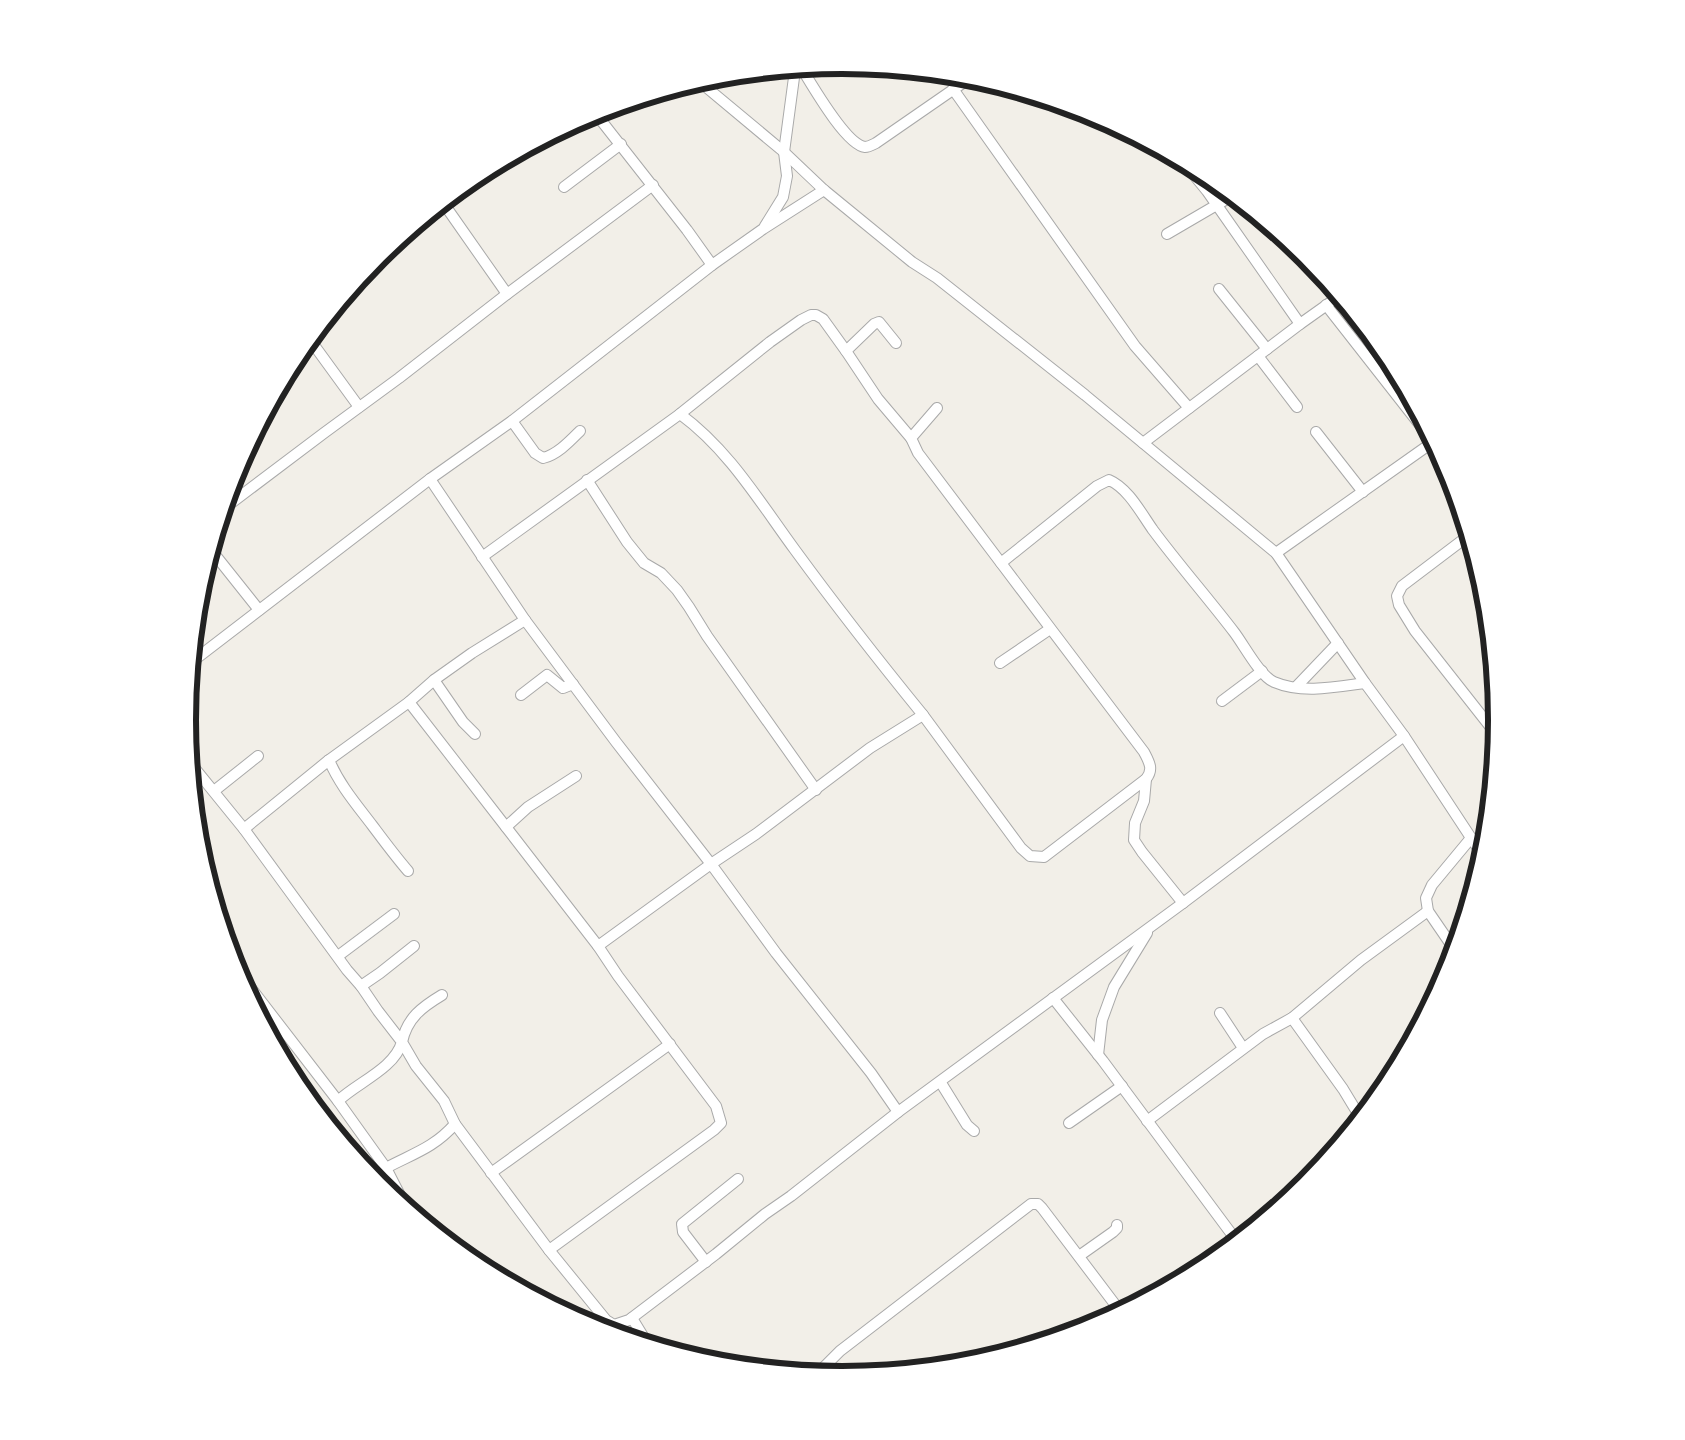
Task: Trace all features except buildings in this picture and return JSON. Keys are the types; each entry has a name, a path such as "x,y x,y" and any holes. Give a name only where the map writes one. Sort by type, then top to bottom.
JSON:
{"street":[{"path":"806,75 831,114 852,140 863,147 876,143 960,84"},
{"path":"763,229 783,197 787,176 784,152 794,76"},
{"path":"710,87 824,190 912,262 945,284 1276,553 1365,683 1404,736 1476,846"},
{"path":"953,89 1135,346 1189,408"},
{"path":"601,121 688,230 712,265"},
{"path":"564,187 621,144"},
{"path":"1197,180 1300,324"},
{"path":"235,500 653,185"},
{"path":"200,655 430,479 512,421 712,265 763,229 824,190"},
{"path":"1167,234 1225,199"},
{"path":"447,209 507,294"},
{"path":"1219,289 1267,349"},
{"path":"1142,443 1333,300"},
{"path":"1326,305 1410,412"},
{"path":"482,556 680,414 770,342 801,320 811,315 816,315 823,319 878,399 911,438 918,453 1144,752 1151,766 1146,779 1044,856 1030,856 1021,848 1001,822 923,715 889,674 802,559 724,452 709,437 680,414"},
{"path":"846,351 878,322 896,343"},
{"path":"315,347 359,407"},
{"path":"1258,356 1297,408"},
{"path":"911,438 937,408"},
{"path":"512,421 535,453 543,458 555,452 580,430"},
{"path":"1316,432 1363,492"},
{"path":"1276,553 1363,492 1427,444"},
{"path":"430,479 525,620 711,864 776,953 871,1073 898,1112"},
{"path":"587,480 627,542 644,563 660,573 677,590 707,636 816,790"},
{"path":"1000,563 1097,486 1108,480 1117,483 1134,503 1166,548 1262,671 1272,681 1288,687 1323,688 1365,683"},
{"path":"1463,540 1402,586 1397,596 1399,605 1415,631 1489,725"},
{"path":"217,557 259,610"},
{"path":"244,829 329,760 410,702 434,680 472,653 525,620"},
{"path":"1000,663 1050,629"},
{"path":"1296,687 1338,643"},
{"path":"1222,701 1262,671"},
{"path":"522,694 547,675 563,688 573,684"},
{"path":"434,680 463,722 475,734"},
{"path":"410,702 598,946 618,976 716,1106 720,1123 714,1130 550,1250"},
{"path":"598,946 711,864 756,834 870,748 923,715"},
{"path":"616,1325 622,1324 632,1318 898,1112 941,1083 1404,736"},
{"path":"214,791 258,756"},
{"path":"329,760 346,791 408,871"},
{"path":"199,773 244,829 402,1042 416,1066 444,1101 455,1124 491,1173 550,1250 606,1320 610,1323"},
{"path":"506,827 528,808 576,776"},
{"path":"1146,779 1144,801 1135,823 1134,840 1183,903"},
{"path":"1449,942 1428,911 1426,898 1432,885 1471,838"},
{"path":"1147,1121 1243,1048 1292,1018 1360,960 1428,911"},
{"path":"338,956 394,914"},
{"path":"1098,1055 1102,1020 1114,987 1150,927"},
{"path":"361,986 414,946"},
{"path":"338,1101 393,1059 399,1052 405,1029 411,1020 428,1004 442,995"},
{"path":"1052,998 1122,1086 1233,1235"},
{"path":"260,1000 338,1101 386,1168 395,1186"},
{"path":"1220,1013 1243,1048"},
{"path":"1292,1018 1343,1089 1356,1111"},
{"path":"491,1173 670,1044"},
{"path":"941,1083 967,1126 974,1131"},
{"path":"1069,1124 1122,1086"},
{"path":"381,1171 434,1144 455,1124"},
{"path":"706,1262 683,1232 682,1224 738,1179"},
{"path":"825,1366 840,1351 1031,1204 1038,1204 1042,1208 1116,1305"},
{"path":"1079,1256 1113,1232 1117,1225"},
{"path":"632,1318 641,1334"}]}
